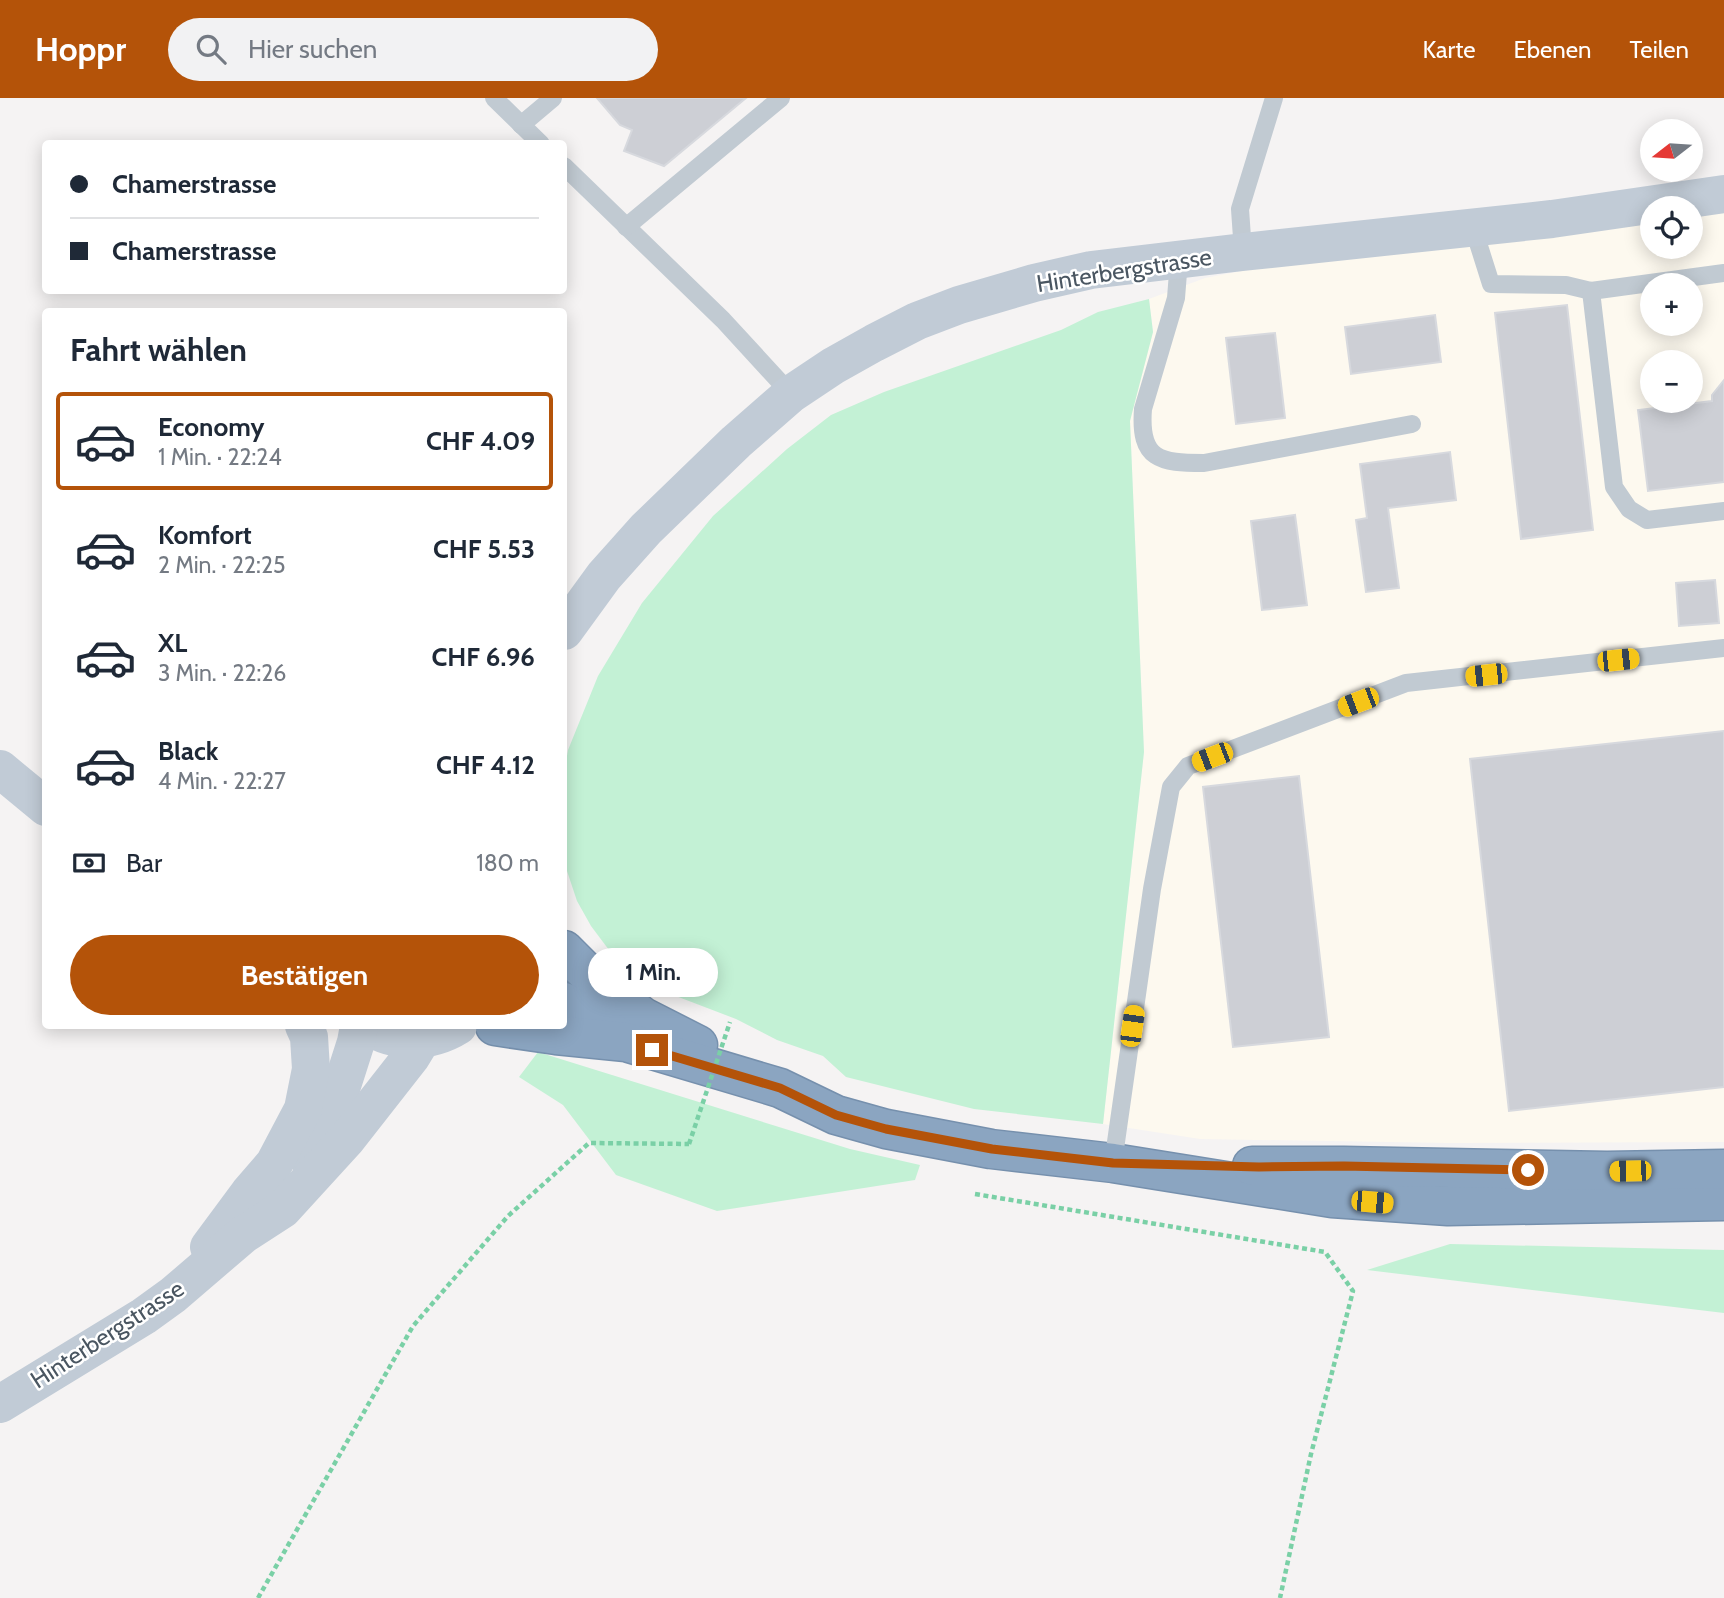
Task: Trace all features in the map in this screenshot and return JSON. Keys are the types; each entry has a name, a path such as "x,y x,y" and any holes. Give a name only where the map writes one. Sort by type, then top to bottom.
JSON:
{"highway":[{"path":"567,953 593,979 643,1017 836,1115 886,1129 992,1149 1113,1163 1332,1198 1448,1206 1724,1201"},
{"path":"567,1004 626,1042"},
{"path":"515,1029 626,1042 780,1088"},
{"path":"1113,1163 1607,1171 1724,1168"}],"street":[{"name":"Hinterbergstrasse","path":"567,627 604,576 646,529 736,442 791,394 874,343 917,321 958,305 1091,270 1552,219 1724,194"},
{"path":"0,768 42,783"},
{"path":"0,768 42,804"},
{"path":"173,1295 274,1164 303,1109 311,1069 309,1037 305,1029"},
{"name":"Hinterbergstrasse","path":"243,1235 307,1157 332,1117 358,1029"},
{"path":"374,1029 389,1036 405,1039 436,1036 451,1029"},
{"name":"Hinterbergstrasse","path":"0,1404 135,1322 173,1295 243,1235 283,1209 346,1140 422,1039"}],"lane":[{"path":"494,98 537,140"},
{"path":"521,125 553,98"},
{"path":"626,227 781,98"},
{"path":"1243,252 1240,209 1274,98"},
{"path":"567,169 723,320 791,394"},
{"path":"1474,227 1491,284 1566,285 1591,291 1724,273"},
{"path":"1179,260 1176,298 1143,409 1141,425 1145,443 1155,456 1178,463 1204,463 1412,424"},
{"path":"1591,291 1614,487 1629,509 1647,520 1724,511"},
{"path":"1113,1163 1152,889 1168,799 1171,787 1188,766 1406,683 1724,648"}],"path":[{"path":"258,1598 413,1326 508,1216 589,1143 689,1144 730,1022"},
{"path":"975,1194 1325,1252 1353,1291 1311,1454 1280,1598"}],"shaded area":[{"path":"1724,194 1724,1142 1449,1143 1200,1139 1103,1124 1144,752 1130,421 1153,332 1149,299 1205,278 1473,227 1640,205 1640,259 1703,259 1703,197"}],"green space":[{"path":"1149,299 1153,332 1130,421 1144,752 1103,1124 974,1109 846,1077 823,1056 777,1040 736,1019 668,993 637,974 609,950 577,901 567,871 567,756 598,676 642,603 713,516 787,449 831,415 884,392 1061,330 1098,312"},
{"path":"538,1052 850,1149 920,1165 915,1180 717,1211 616,1175 563,1105 519,1077"},
{"path":"1450,1244 1724,1250 1724,1313 1367,1270"}],"building":[{"path":"597,98 746,98 664,166 624,151 632,130 620,125"},
{"path":"1567,305 1593,530 1521,539 1495,313"},
{"path":"1435,315 1441,362 1351,374 1345,327"},
{"path":"1275,333 1285,418 1236,424 1226,338"},
{"path":"1724,380 1724,482 1648,491 1638,410 1640,413 1703,413 1703,402 1712,401 1712,395"},
{"path":"1450,452 1456,500 1388,508 1399,588 1366,592 1356,520 1367,518 1360,464"},
{"path":"1295,515 1307,605 1262,610 1251,521"},
{"path":"1715,580 1719,623 1679,626 1676,583"},
{"path":"1724,731 1724,1087 1509,1111 1470,759"},
{"path":"1299,776 1329,1037 1233,1047 1203,787"}],"route":[{"path":"652,1050 780,1088 836,1115 886,1129 992,1149 1113,1163 1528,1170"}]}
